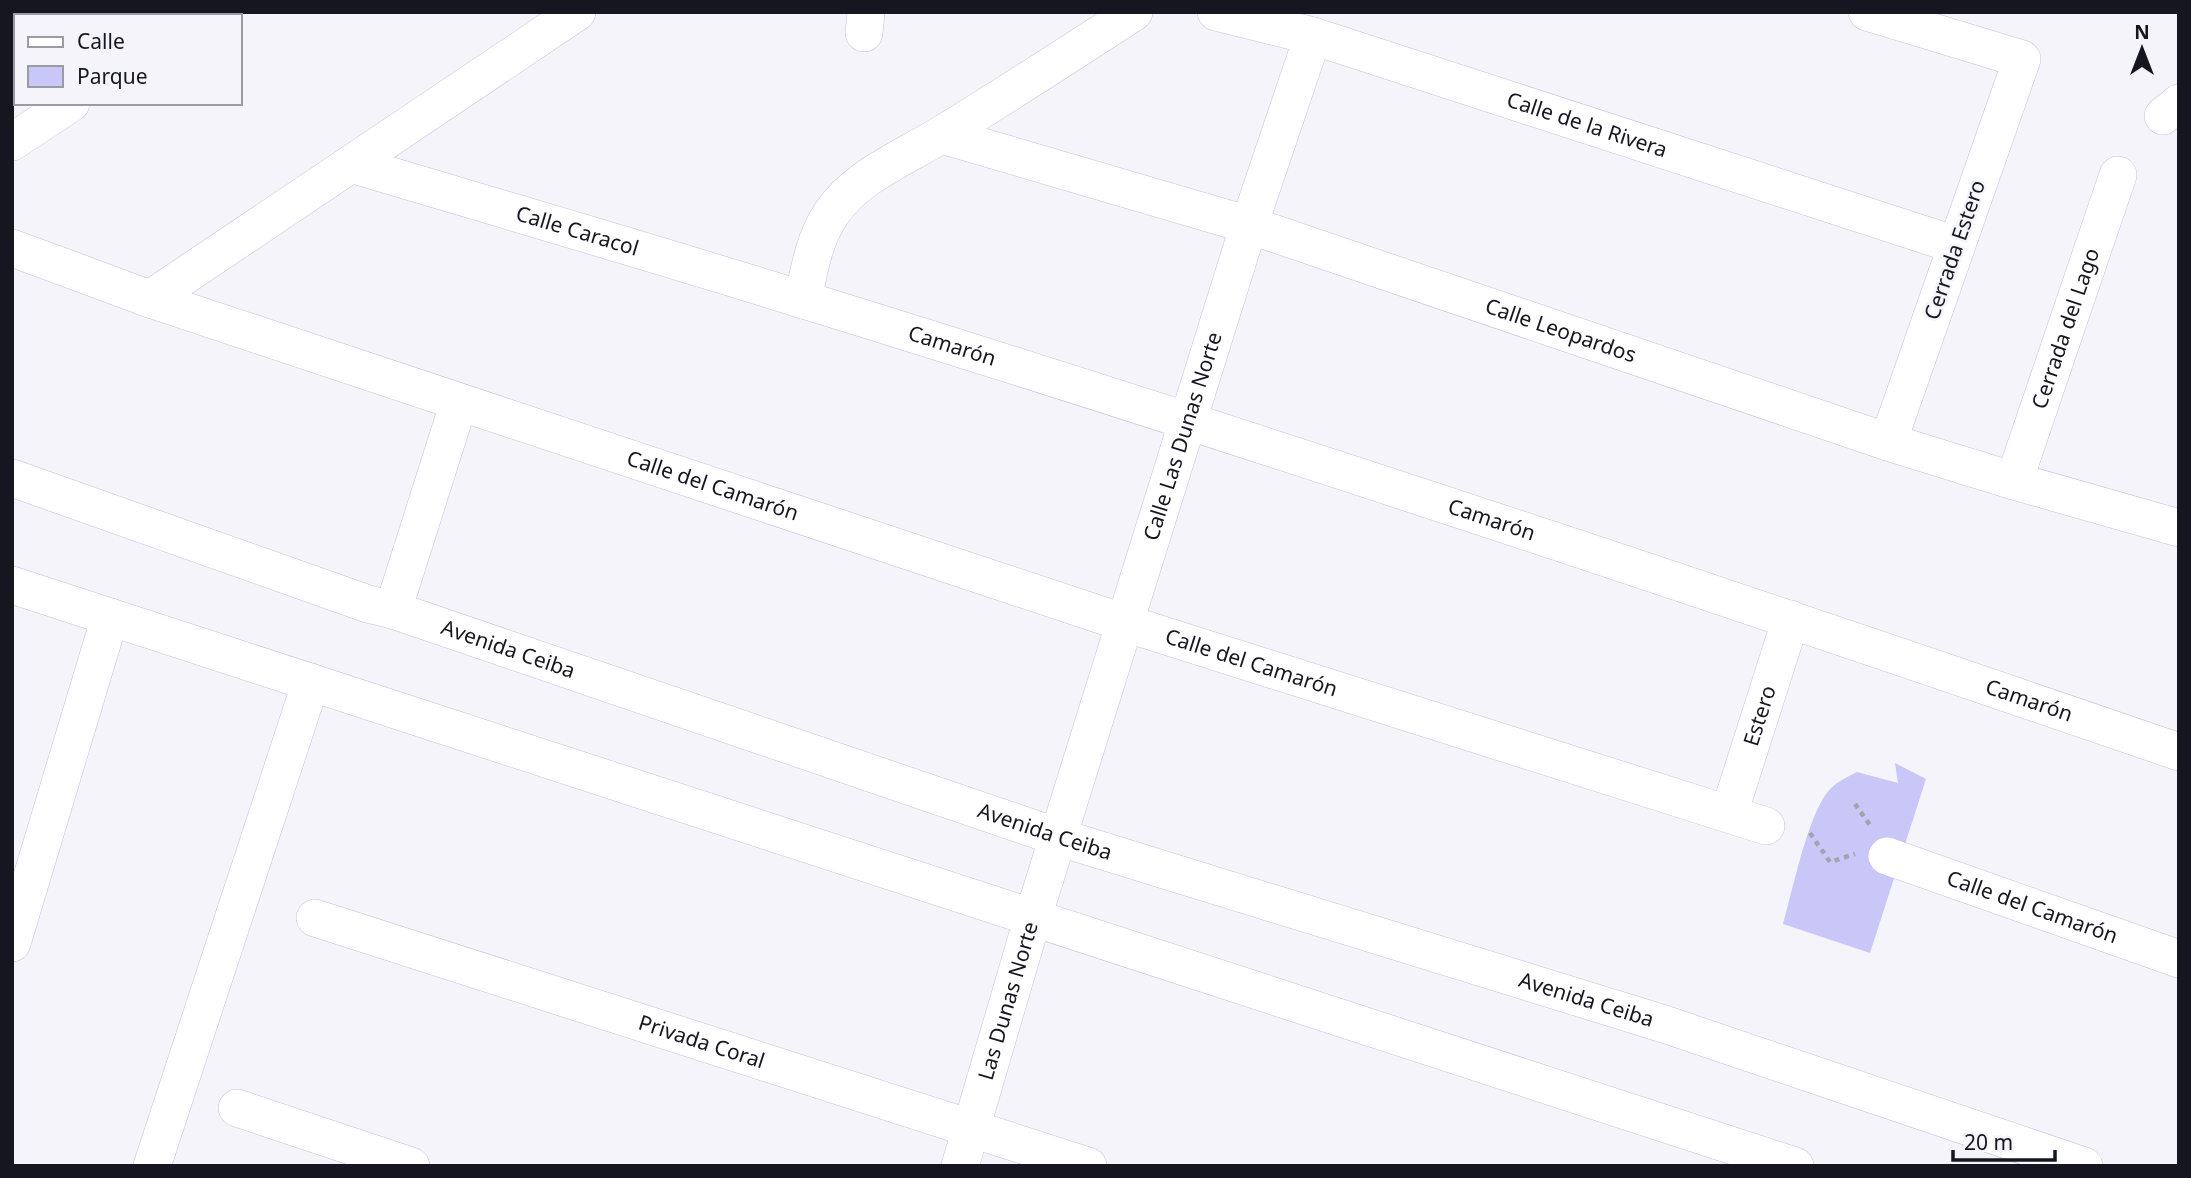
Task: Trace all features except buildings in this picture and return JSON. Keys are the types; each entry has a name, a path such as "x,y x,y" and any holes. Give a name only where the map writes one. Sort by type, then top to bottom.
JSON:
{"street":[{"path":"150,299 577,12"},
{"path":"803,300 813,250 831,214 850,192 871,176 942,135 1134,12"},
{"name":"Calle de la Rivera","path":"1216,12 1313,36 1956,245"},
{"name":"Cerrada Estero","path":"1867,12 2022,59 1888,442"},
{"name":"Calle Las Dunas Norte","path":"1058,837 1249,225 1313,36"},
{"path":"12,142 69,105"},
{"name":"Calle Leopardos","path":"942,135 1249,225 1888,442 2179,528"},
{"name":"Calle Caracol","path":"351,164 803,300"},
{"name":"Cerrada del Lago","path":"2014,481 2118,175"},
{"name":"Calle del Camarón","path":"12,248 150,299 1125,623 1766,826"},
{"name":"Camarón","path":"803,300 1189,422 1791,619 2179,751"},
{"path":"393,610 459,402"},
{"name":"Avenida Ceiba","path":"12,478 368,604 393,610 1058,837 1664,1024 2084,1166"},
{"path":"12,585 1795,1166"},
{"path":"12,943 110,617"},
{"name":"Estero","path":"1729,813 1791,619"},
{"path":"152,1166 311,682"},
{"name":"Las Dunas Norte","path":"960,1166 1058,837"},
{"name":"Calle del Camarón","path":"1887,856 2179,959"},
{"name":"Privada Coral","path":"315,918 1088,1166"},
{"path":"237,1108 411,1166"}],"path":[{"path":"1810,833 1830,862 1855,854 1887,856"}],"green space":[{"path":"1895,763 1926,779 1870,953 1783,924 1806,839 1826,794 1836,784 1857,772 1898,783"}]}
